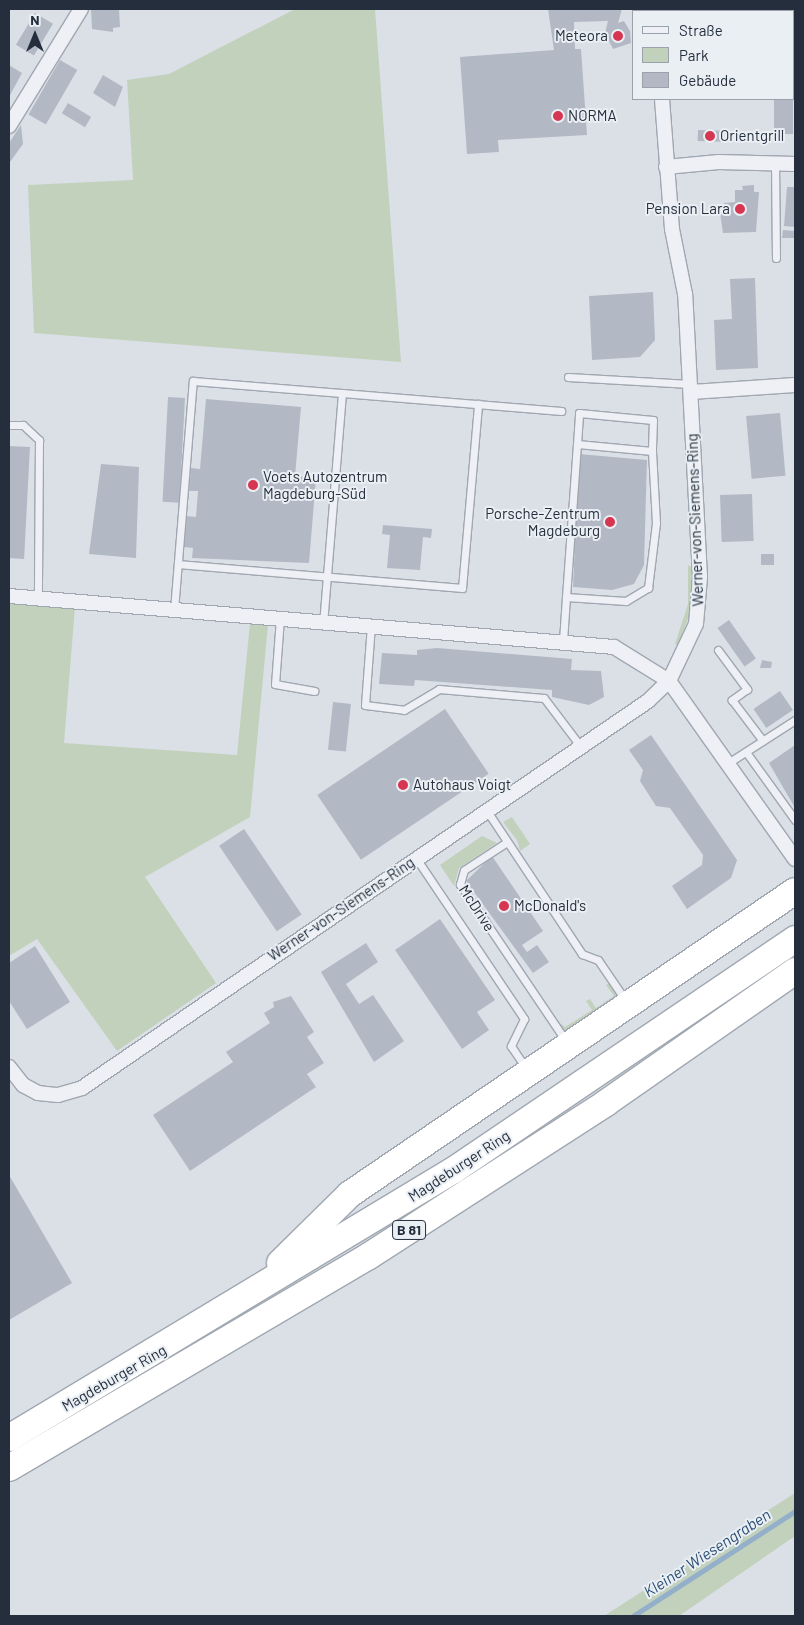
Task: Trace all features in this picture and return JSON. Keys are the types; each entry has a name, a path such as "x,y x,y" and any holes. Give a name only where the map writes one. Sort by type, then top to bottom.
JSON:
{"highway":[{"path":"206,1323 232,1295 295,1252 350,1194 570,1048 795,891"},
{"name":"Magdeburger Ring","path":"9,1438 206,1323 454,1170 795,938"},
{"name":"Magdeburger Ring","path":"9,1468 369,1256 606,1103 795,971"}],"street":[{"path":"9,126 81,9"},
{"name":"Werner-von-Siemens-Ring","path":"9,1067 23,1085 42,1094 68,1094 82,1088 648,701 668,681 692,636 699,603 685,294 666,167 662,100"},
{"path":"666,167 795,164"},
{"path":"690,388 795,385"},
{"path":"9,596 563,641 614,647 668,681 795,859"}],"lane":[{"path":"775,163 776,258"},
{"path":"568,377 690,388"},
{"path":"174,610 193,381 561,411"},
{"path":"324,622 342,393"},
{"path":"178,564 462,588 478,404"},
{"path":"563,641 566,597 577,444 579,413 653,420 652,451 656,523 648,588 626,601 566,597"},
{"path":"9,425 23,425 38,440 38,598"},
{"path":"577,444 652,451"},
{"path":"280,618 275,684 314,691"},
{"path":"372,626 365,705 404,710 439,689 544,698 581,747"},
{"path":"718,650 747,689 732,700 763,741"},
{"path":"728,763 795,720"},
{"path":"746,752 795,820"},
{"path":"487,810 582,954 598,960 630,1007"},
{"name":"McDrive","path":"507,842 466,869 460,882 570,1048"},
{"path":"416,858 524,1019 511,1046 531,1074"}],"green space":[{"path":"295,9 375,9 401,362 34,333 28,185 133,180 127,80 169,74"},
{"path":"688,565 692,568 691,611 678,645 675,644 688,604"},
{"path":"9,601 75,607 64,743 237,755 250,623 268,625 250,817 145,877 216,983 117,1051 37,939 9,956"},
{"path":"512,817 530,844 520,851 517,840 503,822"},
{"path":"482,836 497,843 459,868 454,886 440,865"},
{"path":"610,983 622,997 569,1039 555,1020 565,1027 592,1010 586,1001 590,999 596,1008 614,996 606,985"},
{"path":"795,1493 795,1536 679,1616 604,1616"}],"building":[{"path":"91,9 119,9 120,27 113,28 113,32 92,29"},
{"path":"548,9 622,9 618,23 624,21 630,31 631,43 613,49 605,33 608,21 574,22 575,49 581,49 587,135 498,140 499,152 467,154 460,57 554,50"},
{"path":"35,13 53,24 34,56 16,45"},
{"path":"60,60 77,70 46,125 29,115"},
{"path":"9,65 22,73 9,97"},
{"path":"103,75 123,87 115,107 93,93"},
{"path":"774,100 793,100 793,134 774,134"},
{"path":"68,103 91,117 85,127 62,113"},
{"path":"21,125 23,144 10,162 9,143"},
{"name":"Orientgrill","path":"698,130 723,131 723,142 698,141"},
{"name":"Pension Lara","path":"754,185 754,192 759,192 756,232 723,233 720,213 725,213 724,203 735,202 735,190 743,190 742,186"},
{"path":"787,187 795,187 795,227 784,226"},
{"path":"783,230 795,231 795,238 782,238"},
{"path":"755,278 758,368 716,370 714,320 732,319 730,279"},
{"path":"653,292 655,340 640,357 592,360 589,296"},
{"path":"168,397 185,398 179,503 163,502"},
{"name":"Voets Autozentrum Magdeburg-Süd","path":"206,399 301,407 295,476 316,478 309,563 192,558 193,548 184,547 187,516 196,517 198,491 189,491 191,468 200,469"},
{"path":"780,413 785,476 752,479 746,416"},
{"path":"9,446 30,447 24,559 9,558"},
{"name":"Porsche-Zentrum Magdeburg","path":"579,454 647,460 644,565 634,584 612,590 573,587"},
{"path":"101,464 139,467 136,558 89,554"},
{"path":"752,494 754,541 722,542 720,495"},
{"path":"383,525 432,529 431,538 423,537 420,570 387,568 390,535 382,534"},
{"path":"761,554 774,554 774,565 761,565"},
{"path":"729,620 756,659 744,667 718,628"},
{"path":"437,648 572,659 571,670 601,671 604,697 589,705 552,697 552,690 415,680 414,686 379,684 382,653 417,655 417,650"},
{"path":"762,660 772,662 771,668 760,668"},
{"path":"780,691 793,710 766,728 753,709"},
{"path":"333,702 351,704 346,752 328,750"},
{"name":"Autohaus Voigt","path":"445,709 489,774 361,860 317,795"},
{"path":"651,735 737,860 731,878 687,909 672,886 702,865 703,855 670,808 656,806 640,781 643,770 629,750"},
{"path":"795,745 795,808 769,763"},
{"path":"244,829 302,914 277,931 219,846"},
{"name":"McDonald's","path":"492,856 543,931 522,945 527,952 537,945 549,962 533,973 466,881"},
{"path":"440,919 495,1000 477,1012 489,1030 462,1049 395,950"},
{"path":"366,943 378,962 346,984 359,1004 373,995 404,1041 374,1062 321,972"},
{"path":"35,946 70,1002 27,1029 9,1001 9,963"},
{"path":"291,996 314,1032 307,1037 324,1063 307,1074 316,1087 190,1171 153,1115 233,1062 226,1052 270,1023 264,1013 274,1007 273,1002"},
{"path":"9,1175 72,1283 9,1320"}],"waterway":[{"name":"Kleiner Wiesengraben","path":"633,1616 795,1511"}],"place":[{"name":"Meteora","path":"618,36"},
{"name":"NORMA","path":"558,116"},
{"name":"Orientgrill","path":"710,136"},
{"name":"Pension Lara","path":"740,209"},
{"name":"Voets Autozentrum Magdeburg-Süd","path":"253,485"},
{"name":"Porsche-Zentrum Magdeburg","path":"610,522"},
{"name":"Autohaus Voigt","path":"403,785"},
{"name":"McDonald's","path":"504,906"}]}
